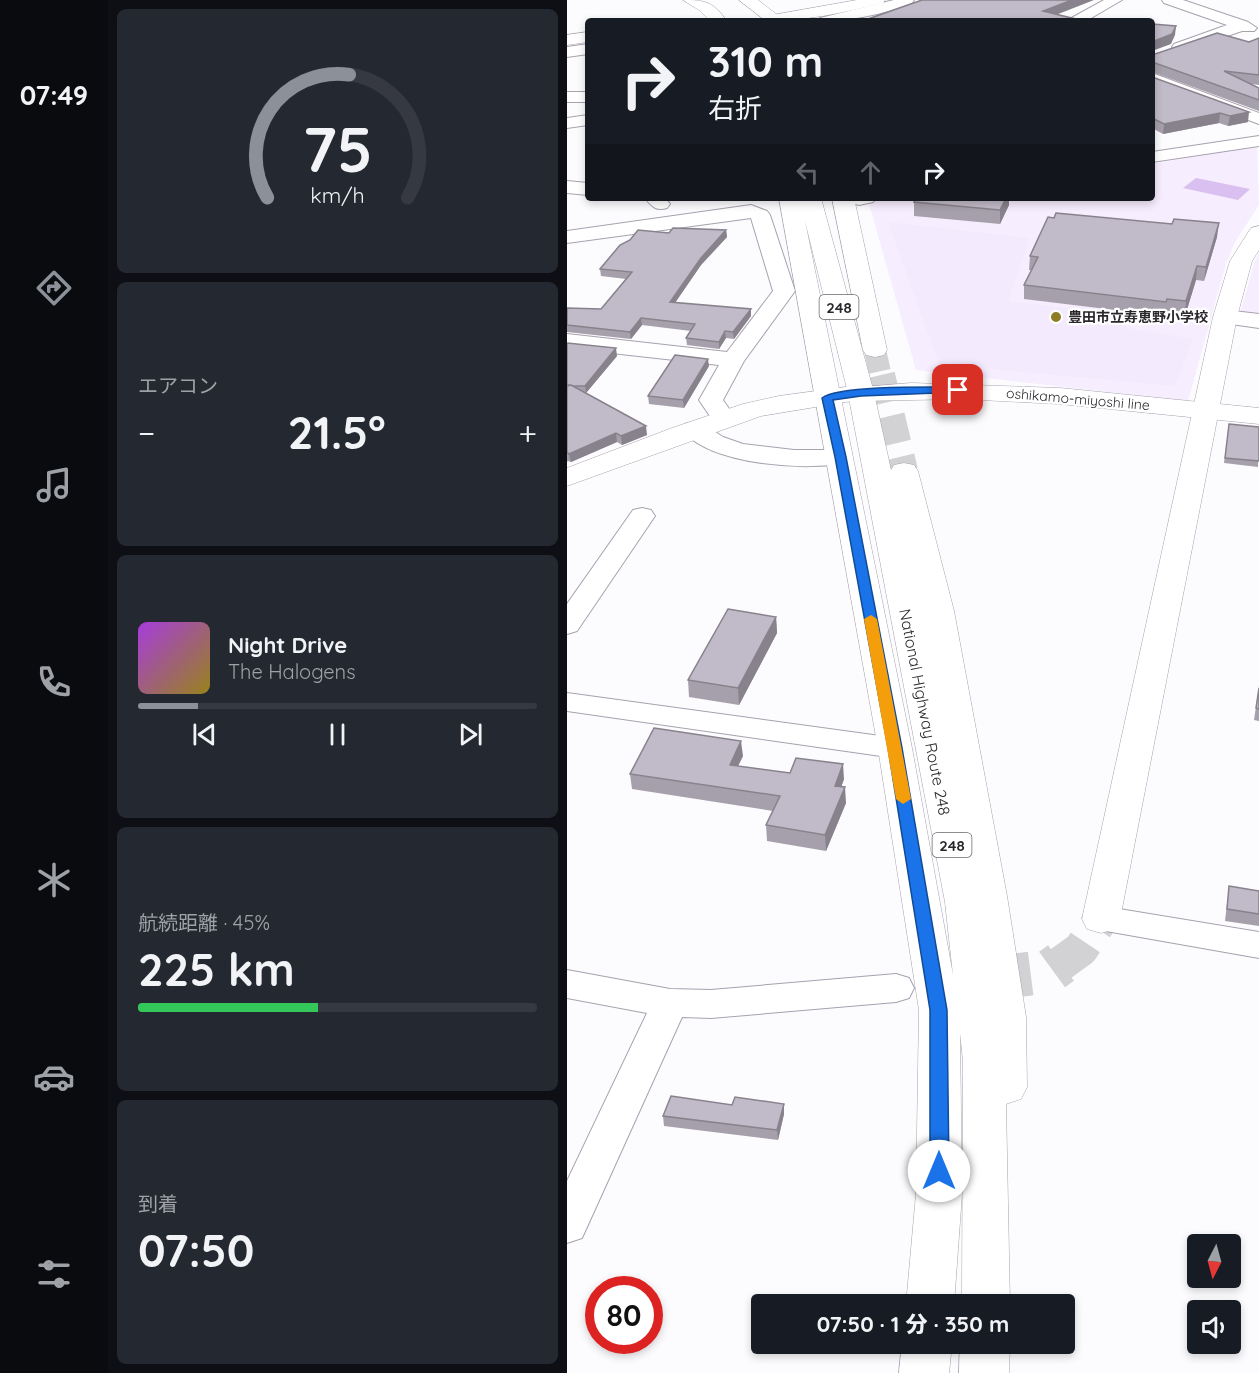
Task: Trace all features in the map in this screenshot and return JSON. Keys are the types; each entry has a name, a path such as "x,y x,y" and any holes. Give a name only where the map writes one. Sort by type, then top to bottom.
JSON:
{"main road":[{"path":"691,0 705,7 716,18"},
{"path":"712,0 743,18"},
{"path":"729,0 744,18"},
{"path":"747,0 769,18"},
{"path":"790,18 877,0"},
{"path":"567,40 585,37"},
{"path":"567,47 585,47"},
{"name":"248","path":"856,201 875,350"},
{"name":"National Highway Route 248","path":"797,203 799,285 844,395 840,457 895,748 939,1010 939,1194 931,1294"},
{"name":"National Highway Route 248","path":"797,203 964,902 984,1061 986,1294"},
{"path":"1101,919 1225,317 1241,261 1259,233"},
{"name":"oshikamo-miyoshi line","path":"567,478 694,429 751,410 786,402 844,395 958,390 1021,392 1259,416"},
{"name":"248","path":"905,471 938,611 988,896 1005,1017 1006,1119 985,1184"},
{"path":"924,1373 926,1354"},
{"path":"984,1373 985,1354"}],"street":[{"path":"840,18 876,11 907,0"},
{"path":"1080,18 1115,0"},
{"path":"1169,0 1259,32"},
{"path":"1162,54 1243,25"},
{"path":"567,35 585,36"},
{"path":"567,52 585,48"},
{"path":"1155,79 1259,119"},
{"path":"567,97 585,98"},
{"path":"567,123 585,120"},
{"path":"1155,143 1259,128"},
{"path":"1155,157 1259,141"},
{"path":"567,187 585,189"},
{"path":"567,218 610,221 751,211 760,215 799,285 733,360 711,399 725,420"},
{"path":"567,237 610,221"},
{"path":"1225,317 1259,321"},
{"path":"567,341 733,360"},
{"path":"694,429 714,442 730,447 818,460 840,457"},
{"path":"567,625 579,592 642,516"},
{"path":"567,702 895,748"},
{"path":"1101,919 1259,945"},
{"path":"567,984 670,1004 711,1004 896,988"},
{"path":"567,1225 670,1004"}],"shaded area":[{"name":"豊田市立寿恵野小学校","path":"1257,146 1259,205 1235,242 1226,264 1188,401 916,370 868,201 1155,201 1155,163"},
{"path":"1196,178 1250,189 1238,200 1183,188"},
{"path":"888,222 1030,238 1008,301 1115,314 1127,328 1193,339 1175,386 939,364"},
{"path":"1259,253 1259,320 1240,313"}],"building":[{"path":"922,0 1072,0 1043,11 1072,18 871,18"},
{"path":"1155,24 1176,26 1172,34 1155,41"},
{"path":"1217,33 1249,42 1259,38 1259,75 1224,71 1259,88 1259,100 1155,63 1155,54"},
{"path":"1155,78 1249,112 1230,116 1220,113 1164,124 1155,120"},
{"path":"914,201 1004,201 1000,210"},
{"path":"1056,213 1172,224 1174,219 1219,223 1206,267 1197,266 1186,301 1167,299 1166,302 1024,285 1038,257 1030,256 1048,217 1054,218"},
{"path":"673,228 726,230 701,258 670,302 751,309 733,332 725,331 719,342 686,338 695,324 641,318 630,332 567,325 567,308 601,309 632,272 600,269 620,245 630,240 638,230 669,233"},
{"path":"567,343 616,348 585,386 573,386 567,385"},
{"path":"675,355 708,359 683,400 648,396"},
{"path":"571,385 646,426 621,436 616,433 569,454 567,452 567,386"},
{"path":"1229,424 1259,427 1259,461 1225,458"},
{"path":"728,609 776,617 738,688 688,680"},
{"path":"1259,688 1259,709 1256,708"},
{"path":"654,728 741,741 730,765 790,773 796,758 843,764 835,786 845,787 825,835 766,825 780,796 630,774"},
{"path":"1229,886 1259,891 1259,914 1227,909"},
{"path":"671,1096 732,1105 735,1097 784,1104 777,1130 663,1116"}],"tunnel":[{"path":"875,350 881,377"},
{"path":"881,375 904,471"},
{"path":"1059,965 1081,949 1101,919"},
{"path":"987,979 1050,971 1061,963"}],"slow traffic":[{"path":"871,619 903,799"}],"place":[{"name":"豊田市立寿恵野小学校","path":"1056,317"}],"route":[{"path":"939,1171 939,1010 895,748 827,398 904,390 958,390"}]}
